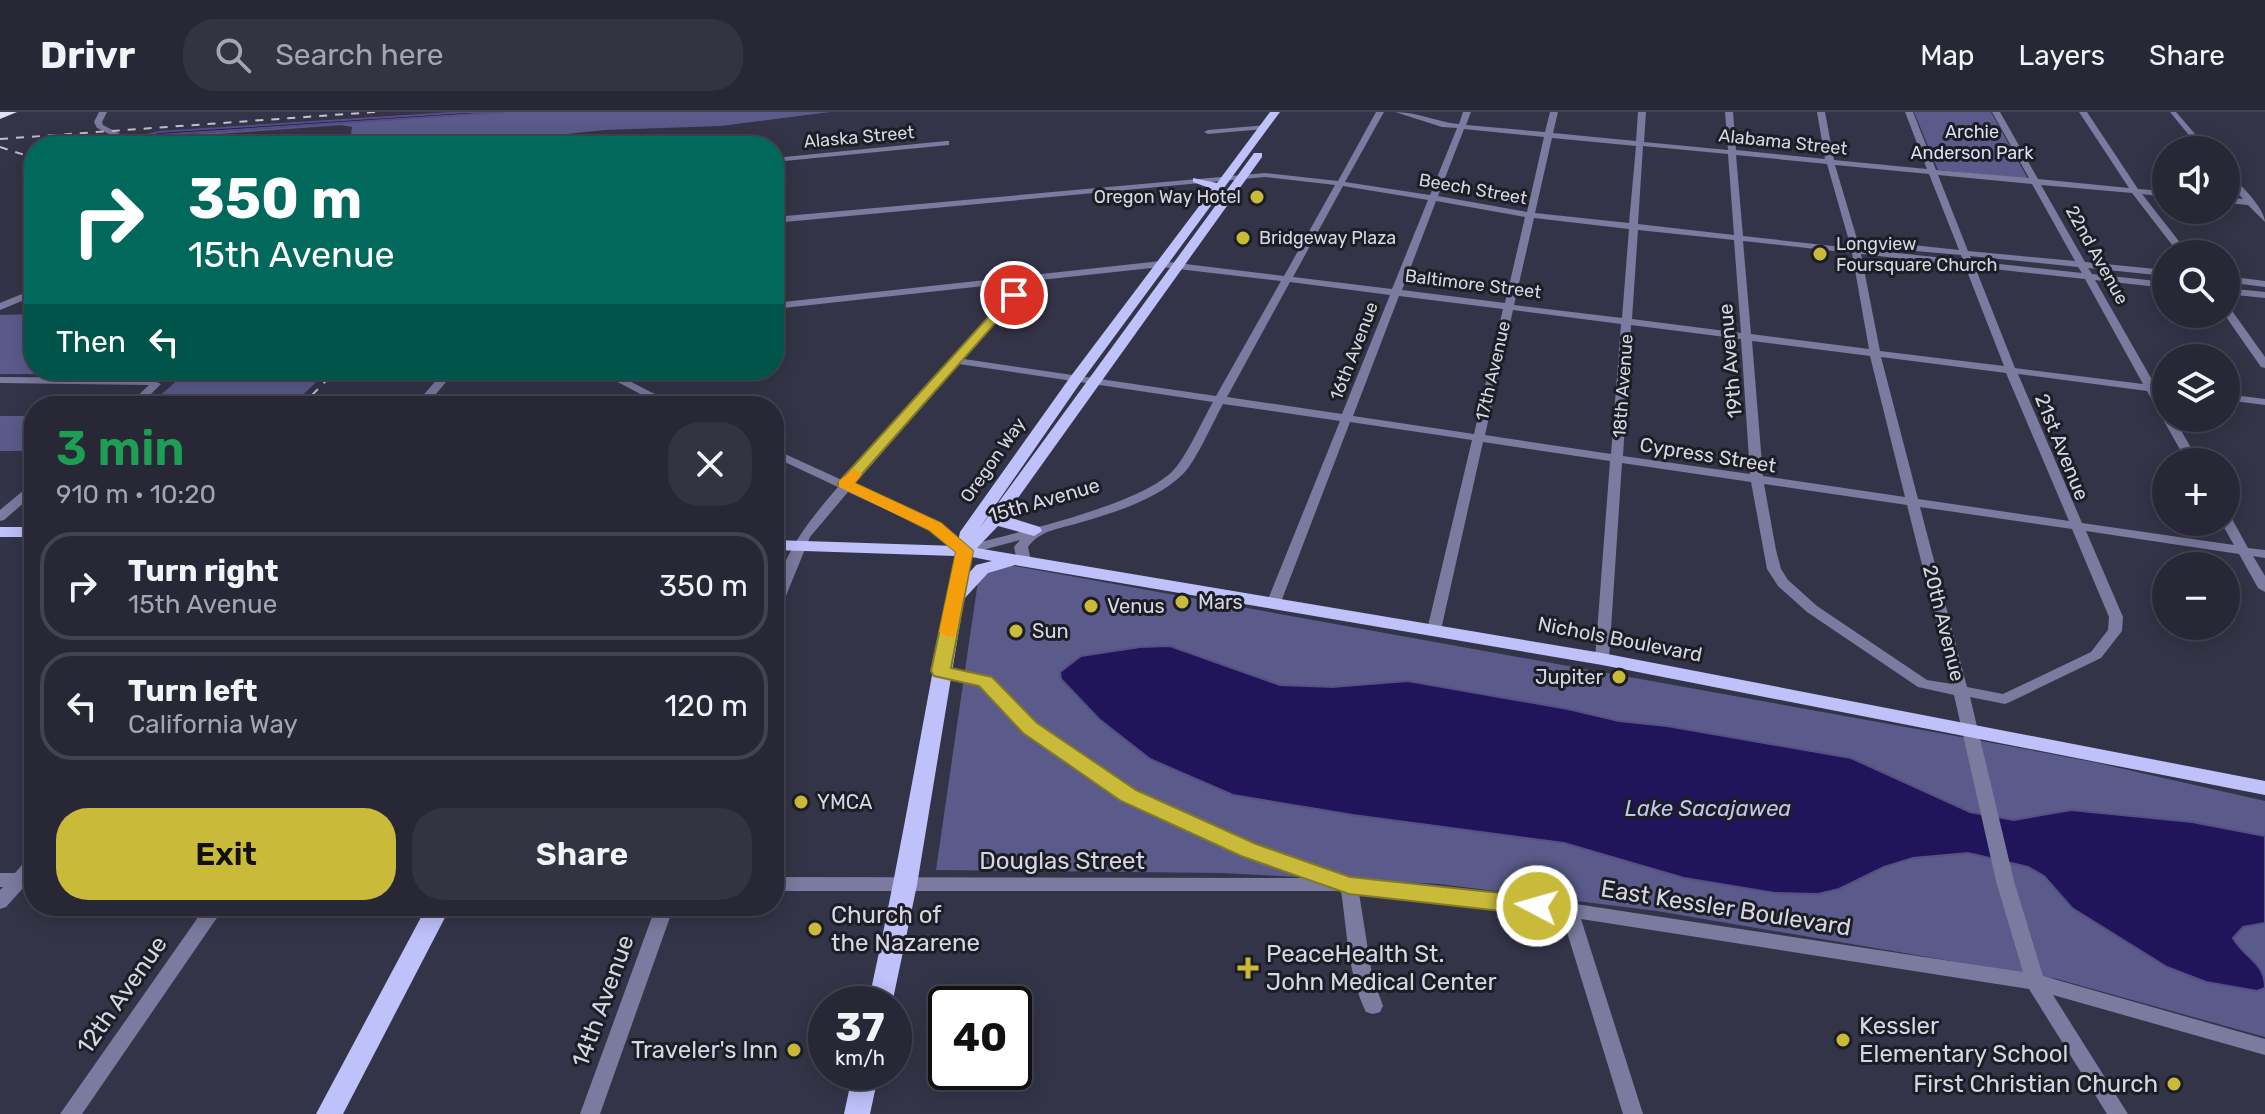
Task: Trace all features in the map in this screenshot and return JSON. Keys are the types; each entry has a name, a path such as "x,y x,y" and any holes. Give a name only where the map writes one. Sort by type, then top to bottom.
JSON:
{"highway":[{"path":"0,116 11,112"}],"main road":[{"name":"Oregon Way","path":"964,551 968,532 1076,379 1275,112"},
{"name":"Oregon Way","path":"964,551 987,530 1289,112"},
{"path":"1197,180 1229,184 1224,191 1230,195"},
{"path":"997,516 1006,525 1034,531"},
{"path":"0,532 24,532"},
{"path":"784,537 802,540"},
{"path":"784,543 802,540"},
{"name":"Nichols Boulevard","path":"802,540 964,551 1274,602 1602,659 2265,788"},
{"path":"0,541 24,541"},
{"path":"884,986 906,885 964,551"},
{"path":"955,598 982,569 999,563 1024,561"},
{"path":"329,1114 434,916"},
{"path":"857,1114 862,1090"}],"street":[{"path":"103,112 98,122 100,126 120,136"},
{"name":"15th Avenue","path":"964,551 1119,505 1160,488 1180,471 1380,112"},
{"name":"Alabama Street","path":"1399,112 1430,122 1461,126 2152,193"},
{"name":"16th Avenue","path":"1274,602 1393,293 1467,112"},
{"name":"17th Avenue","path":"1434,630 1554,112"},
{"name":"18th Avenue","path":"1602,659 1642,112"},
{"name":"19th Avenue","path":"1729,112 1757,480 1774,569 1794,595 1923,684 1961,691"},
{"name":"20th Avenue","path":"1821,112 1830,162 1856,248 1875,354 1971,731 2005,881 2035,982 2118,1114"},
{"name":"21st Avenue","path":"1909,112 2011,371 2116,617 2115,631 2106,644 2079,664 2005,699 1961,691"},
{"name":"22nd Avenue","path":"1996,112 2152,391"},
{"path":"2083,112 2135,191 2173,240"},
{"path":"2173,113 2193,136"},
{"path":"1208,132 1264,127"},
{"name":"Alaska Street","path":"784,159 946,143"},
{"name":"Beech Street","path":"1246,171 1340,180"},
{"name":"Beech Street","path":"1221,182 1246,171 1282,171 1530,212 1856,248 2152,271"},
{"path":"784,219 1197,180"},
{"path":"2240,191 2265,219"},
{"path":"2240,202 2265,204"},
{"name":"Beech Street","path":"1966,257 2152,283"},
{"name":"Baltimore Street","path":"784,305 1161,264 1178,265 2150,388"},
{"path":"784,584 802,540 845,484 1028,279"},
{"path":"2240,281 2265,284"},
{"path":"2240,292 2265,295"},
{"path":"0,307 24,296"},
{"path":"2239,328 2265,365"},
{"name":"Cypress Street","path":"957,361 2265,554"},
{"path":"0,380 148,381 156,384 143,396"},
{"path":"429,396 442,380"},
{"path":"620,380 652,396"},
{"path":"2240,399 2265,402"},
{"path":"784,457 935,527 964,551"},
{"path":"0,517 24,497"},
{"path":"1024,561 1021,547 1034,531"},
{"path":"2235,536 2265,588"},
{"name":"East Kessler Boulevard","path":"941,671 985,681 1030,728 1128,795 1248,850 1349,885 1569,910 2035,982 2265,1047"},
{"path":"0,880 24,880"},
{"path":"0,902 24,882"},
{"name":"Douglas Street","path":"784,884 1349,885"},
{"path":"1349,885 1363,975 1373,1006"},
{"path":"1569,910 1633,1114"},
{"name":"12th Avenue","path":"70,1114 209,916"},
{"name":"14th Avenue","path":"590,1114 661,916"}],"green space":[{"path":"505,112 830,112 720,126 605,130 546,136 347,136 351,134 352,127 341,125 159,136"},
{"name":"Archie Anderson Park","path":"1914,112 1991,112 2028,179 1938,170"},
{"path":"24,314 24,374 0,374 0,315"},
{"path":"178,380 318,380 302,396 159,396"},
{"path":"0,416 24,416 24,451 0,451"},
{"path":"1009,565 1950,735 2093,762 2265,801 2265,1037 2057,979 1657,911 1439,884 1220,873 936,870 978,581 984,572"}],"water":[{"path":"505,112 142,136 159,132"},
{"name":"Lake Sacajawea","path":"1170,646 1280,685 1332,687 1408,681 1619,721 1667,726 1851,758 1970,812 2014,820 2071,810 2192,822 2265,836 2265,923 2243,927 2233,938 2262,972 2265,988 2257,991 2206,982 2167,967 2072,908 2044,876 2028,867 1968,853 1913,858 1884,867 1839,889 1818,894 1775,893 1684,878 1564,843 1353,815 1233,795 1150,759 1099,719 1061,679 1060,672 1081,656"}],"railway":[{"path":"42,136 375,112"},
{"path":"0,139 24,137"},
{"path":"0,147 24,155"},
{"path":"311,396 327,380"}],"slow traffic":[{"path":"854,474 845,484 935,527 964,551 948,632"}],"place":[{"name":"Oregon Way Hotel","path":"1257,197"},
{"name":"Bridgeway Plaza","path":"1243,238"},
{"name":"Longview Foursquare Church","path":"1820,254"},
{"name":"Mars","path":"1182,602"},
{"name":"Venus","path":"1091,606"},
{"name":"Sun","path":"1016,631"},
{"name":"Jupiter","path":"1619,677"},
{"name":"YMCA","path":"801,802"},
{"name":"Church of the Nazarene","path":"815,929"},
{"name":"PeaceHealth St. John Medical Center","path":"1248,968"},
{"name":"Kessler Elementary School","path":"1843,1040"},
{"name":"Traveler's Inn","path":"794,1050"},
{"name":"First Christian Church","path":"2174,1084"}],"route":[{"path":"1014,295 845,484 935,527 964,551 941,671 985,681 1030,728 1128,795 1248,850 1349,885 1537,906"}]}
